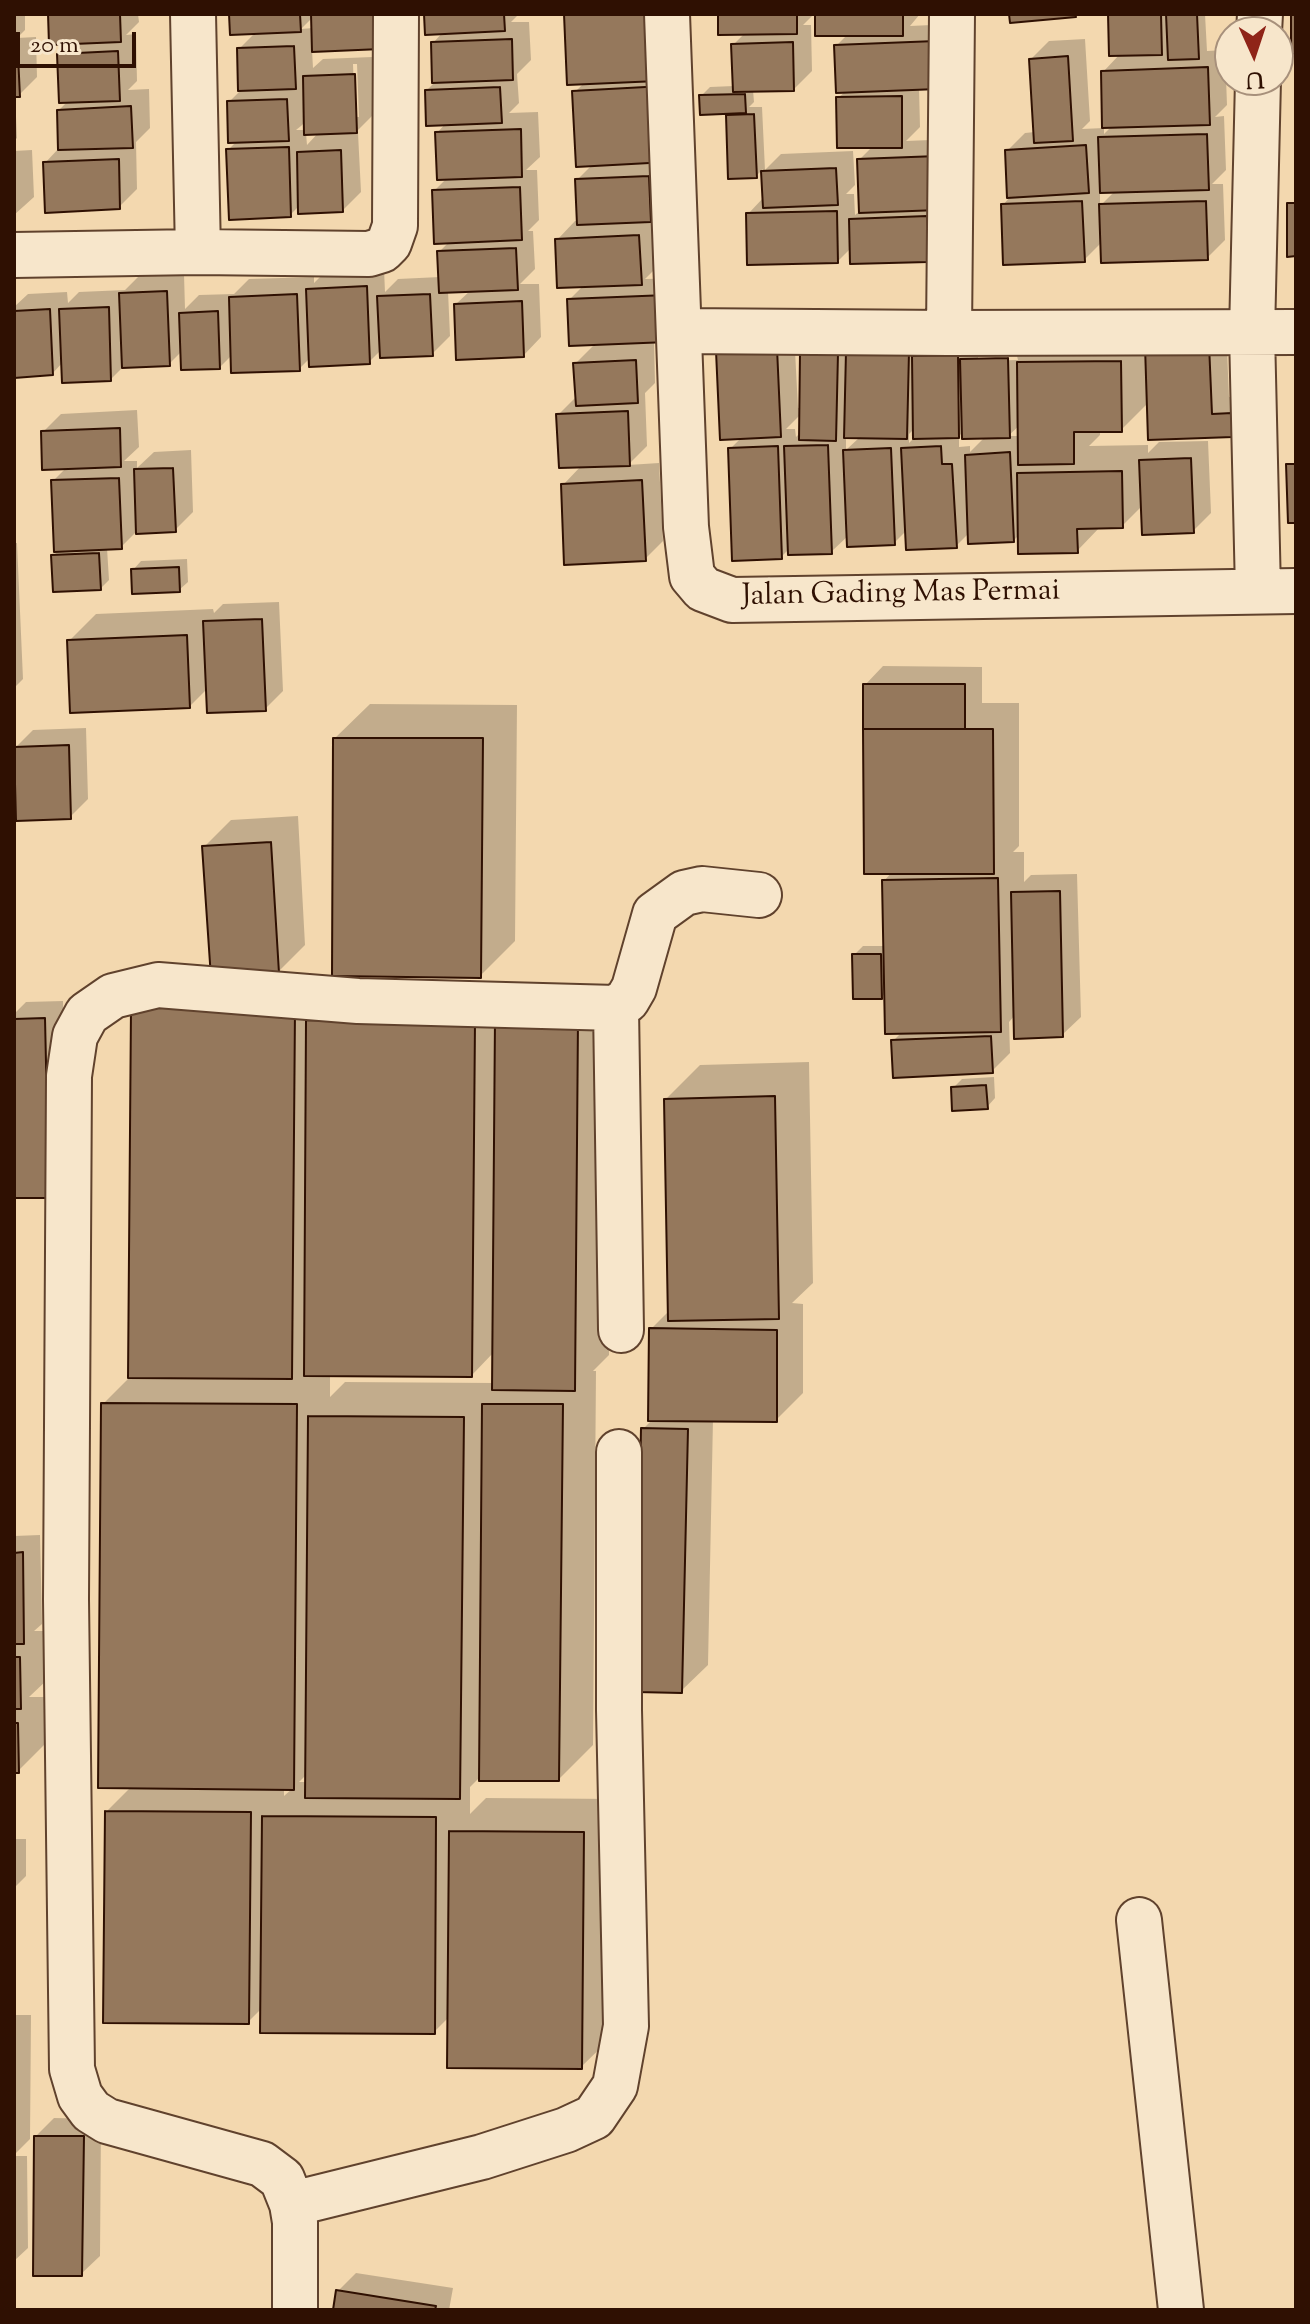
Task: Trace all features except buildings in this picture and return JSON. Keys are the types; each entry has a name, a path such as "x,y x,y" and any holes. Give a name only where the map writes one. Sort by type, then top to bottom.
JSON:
{"street":[{"path":"193,14 198,252"},
{"path":"14,255 198,252 369,254 382,250 389,243 395,226 396,14"},
{"name":"Jalan Gading Mas Permai","path":"667,14 688,552 692,576 703,589 732,600 1277,591"},
{"path":"949,333 952,14"},
{"path":"1258,96 1252,333 1277,591"},
{"path":"681,331 1296,332"},
{"path":"295,2310 295,2222 282,2179 262,2164 107,2121 91,2111 80,2096 72,2069 66,1599 69,1076 75,1036 87,1014 113,996 158,985 358,1001 616,1008 627,1000 634,988 655,914 684,893 702,889 759,895"},
{"path":"616,1008 621,1330"},
{"path":"292,2204 482,2157 566,2130 594,2117 615,2086 626,2026 619,1710 619,1452"},
{"path":"1139,1920 1181,2310"}]}
